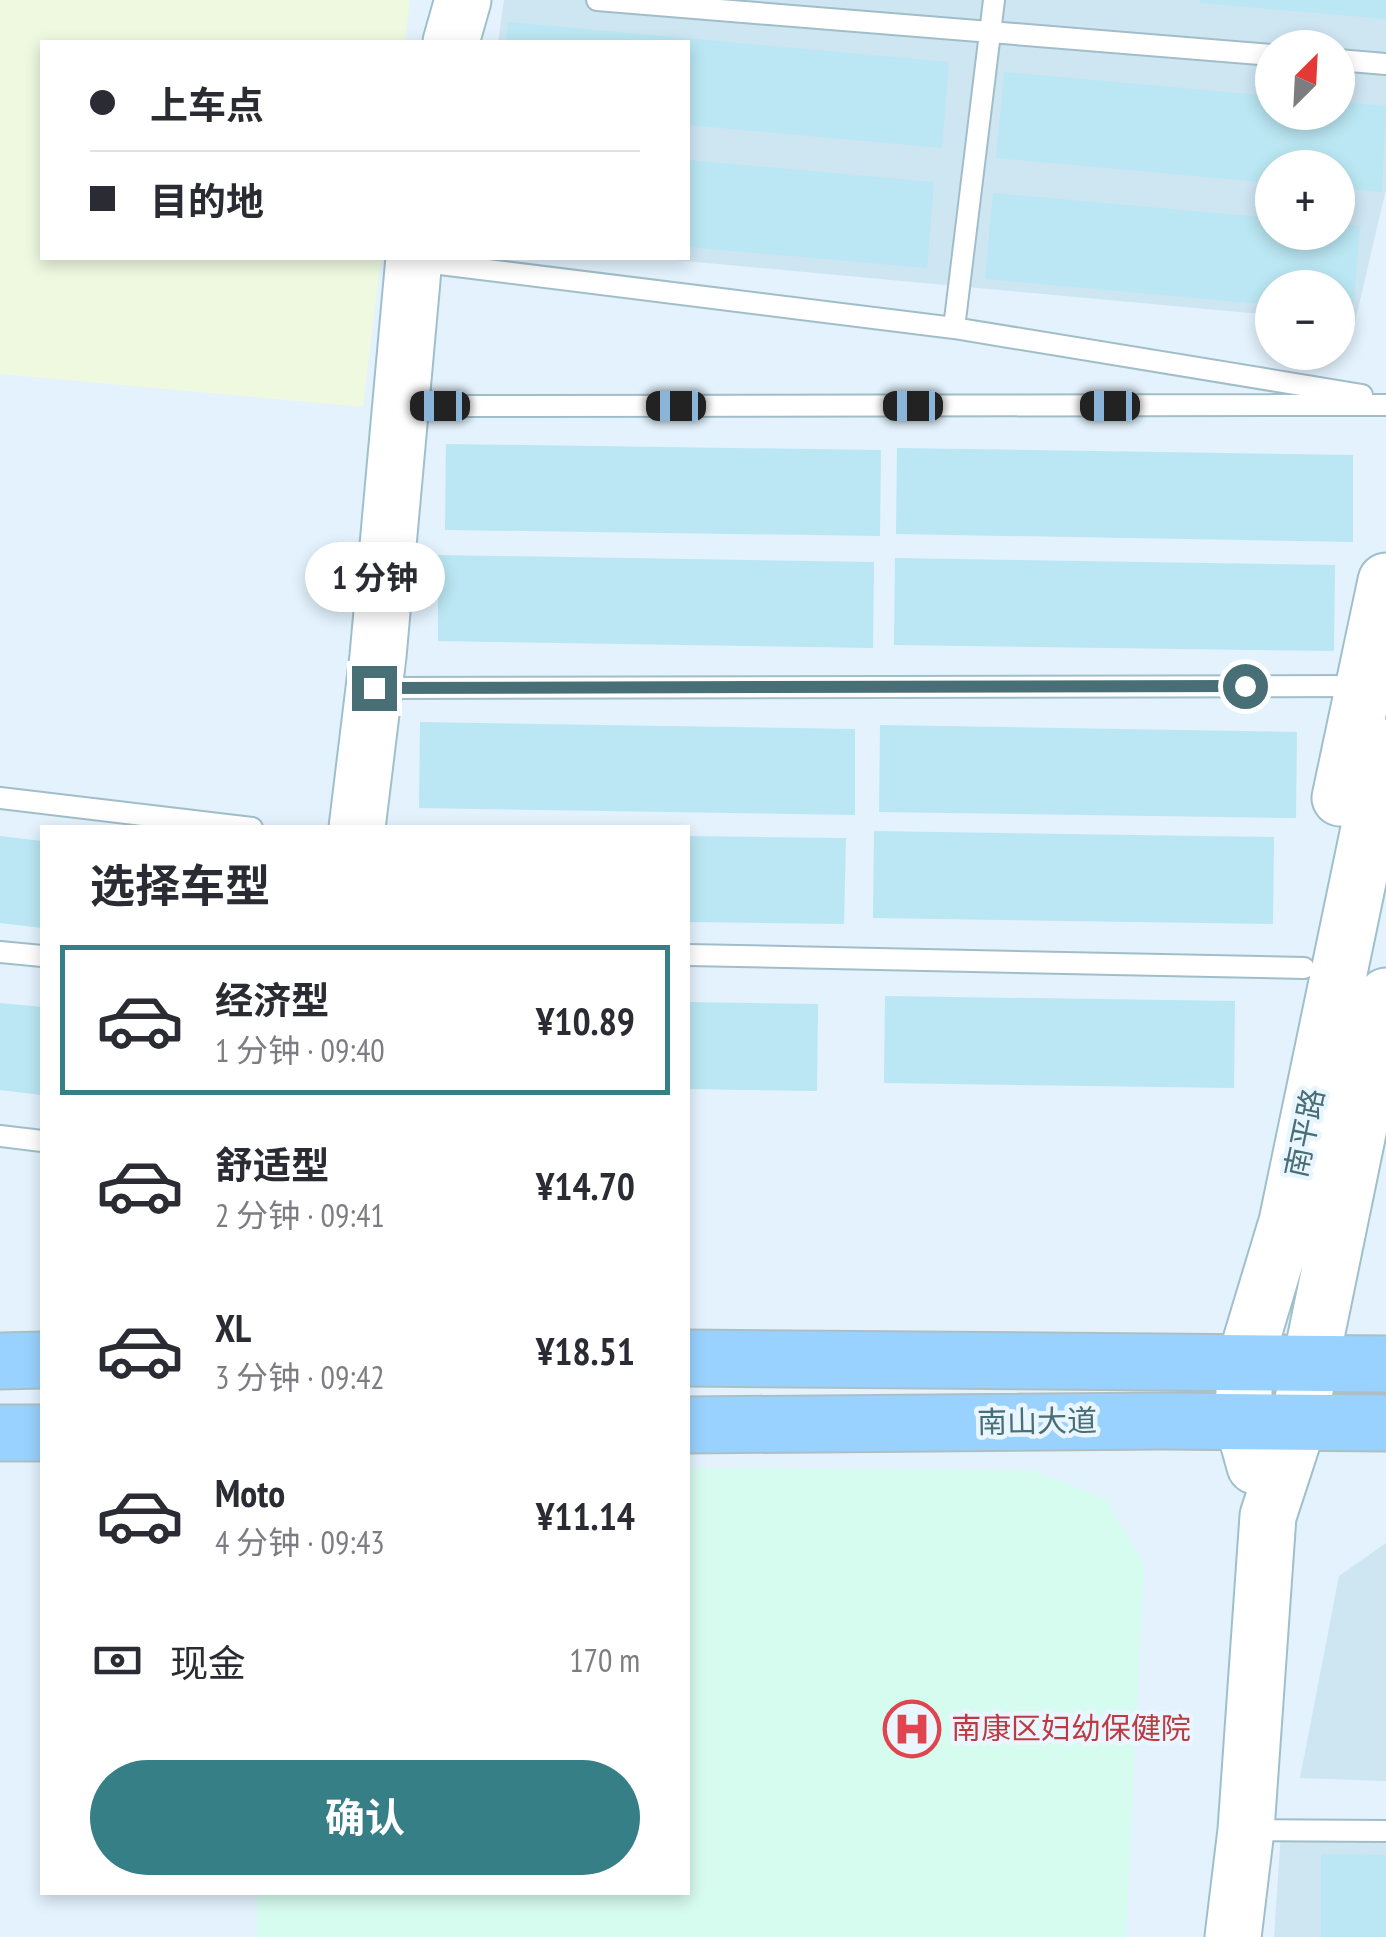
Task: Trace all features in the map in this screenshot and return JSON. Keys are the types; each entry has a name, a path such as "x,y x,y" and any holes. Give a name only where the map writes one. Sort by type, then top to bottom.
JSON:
{"main road":[{"name":"南山大道","path":"690,1358 1386,1364"},
{"path":"0,1361 40,1360"},
{"name":"南山大道","path":"690,1425 1386,1422"},
{"path":"0,1434 40,1433"}],"street":[{"path":"452,40 463,0"},
{"path":"357,825 414,260"},
{"path":"1386,581 1261,1168 1312,1230 1386,1168"},
{"name":"南平路","path":"1233,1937 1246,1830 1268,1516 1298,1424 1312,1362 1312,1230 1386,747"},
{"name":"南平路","path":"1268,1516 1243,1422 1246,1361 1312,1230 1386,996"}],"lane":[{"path":"597,0 1255,54"},
{"path":"954,328 994,0"},
{"path":"1355,61 1386,64"},
{"path":"422,260 954,328 1386,402"},
{"path":"400,406 1386,402"},
{"path":"374,688 1364,686"},
{"path":"0,798 227,825"},
{"path":"0,952 40,956"},
{"path":"690,955 1304,968"},
{"path":"0,1136 40,1141"},
{"path":"1246,1830 1386,1831"}],"shaded area":[{"path":"0,0 410,0 405,40 40,40 40,260 381,260 363,407 0,374"},
{"path":"504,0 1386,0 1386,189 1355,322 1355,270 1255,270 1255,313 674,260 690,260 690,40 498,40"},
{"name":"南康区妇幼保健院","path":"690,1468 1031,1470 1105,1498 1144,1565 1126,1937 257,1937 257,1895 690,1895"},
{"path":"1386,1543 1386,1781 1300,1778 1339,1576"},
{"path":"1281,1833 1386,1836 1386,1937 1274,1937"}],"building":[{"path":"1386,0 1386,19 1200,3"},
{"path":"508,22 949,62 942,148 690,125 690,40 506,40"},
{"path":"1004,72 1255,94 1255,130 1355,130 1355,103 1386,106 1382,192 1355,190 1355,150 1255,150 1255,181 996,158"},
{"path":"690,160 934,182 927,268 690,247"},
{"path":"993,193 1255,216 1255,250 1355,250 1355,226 1360,226 1355,287 1355,270 1255,270 1255,303 985,279"},
{"path":"446,444 881,450 880,536 445,530"},
{"path":"897,448 1353,455 1353,542 896,534"},
{"path":"438,555 874,562 873,648 438,641"},
{"path":"895,558 1335,565 1334,651 894,645"},
{"path":"420,722 855,729 855,815 419,808"},
{"path":"880,725 1297,732 1296,818 879,812"},
{"path":"874,831 1274,837 1273,924 873,918"},
{"path":"0,836 40,841 40,928 0,923"},
{"path":"690,836 846,838 844,924 690,922"},
{"path":"885,996 1235,1001 1234,1088 884,1083"},
{"path":"690,1002 818,1004 817,1091 690,1089"},
{"path":"0,1003 40,1007 40,1095 0,1090"},
{"path":"1321,1854 1386,1855 1386,1937 1321,1937"}],"place":[{"name":"南康区妇幼保健院","path":"912,1729"}],"route":[{"path":"374,688 1245,686"}]}
